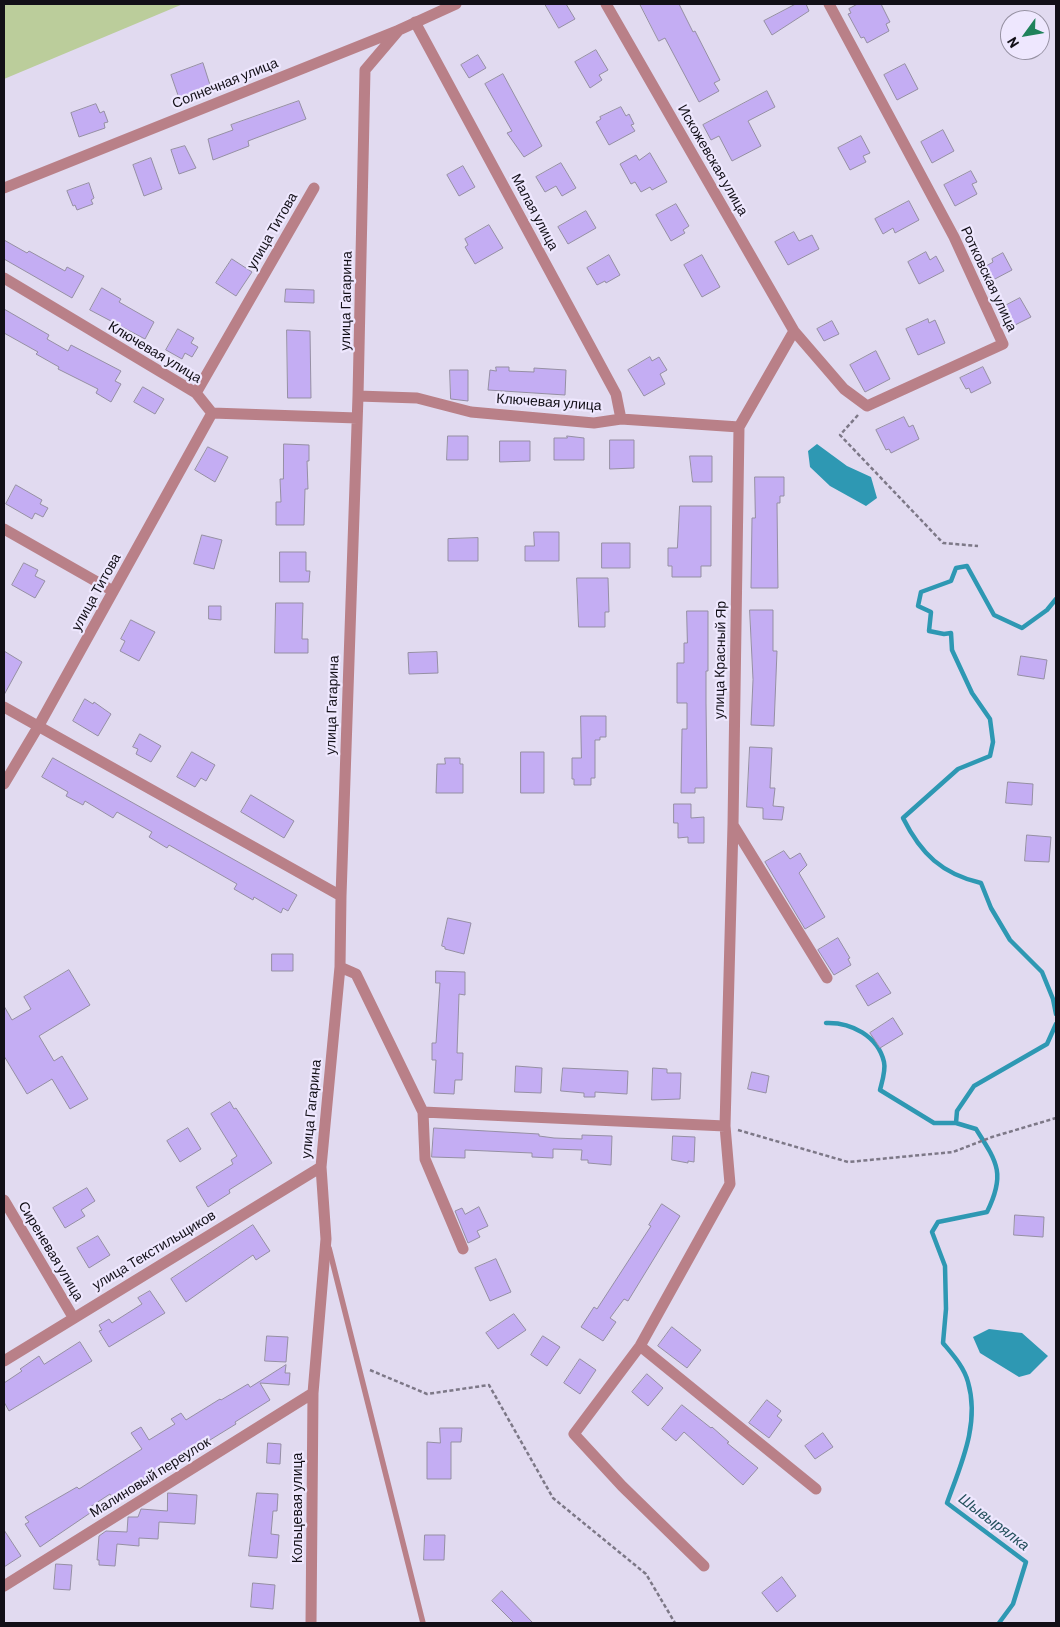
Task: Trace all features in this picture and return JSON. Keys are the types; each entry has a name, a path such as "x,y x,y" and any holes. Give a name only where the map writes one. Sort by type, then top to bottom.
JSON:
{"street":[{"name":"Солнечная улица","path":"4,188 399,30 456,4"},
{"name":"Искожевская улица","path":"606,4 794,331"},
{"name":"Ротковская улица","path":"828,4 954,237 1003,344 867,406"},
{"name":"Малая улица","path":"416,22 616,394 621,419"},
{"name":"улица Гагарина","path":"313,1392 326,1239 321,1167 340,967 366,70 399,30"},
{"name":"улица Титова","path":"196,393 314,188"},
{"name":"Ключевая улица","path":"4,278 196,393 212,413"},
{"path":"794,331 844,389 867,406"},
{"name":"улица Красный Яр","path":"704,1566 622,1486 574,1434 640,1346 730,1184 725,1126 733,825 739,427 794,331"},
{"name":"Ключевая улица","path":"358,396 417,398 471,412 594,423 621,419 739,427"},
{"path":"212,413 356,418"},
{"name":"улица Титова","path":"4,784 38,727 212,413"},
{"path":"4,529 113,591"},
{"path":"4,706 38,727 341,896"},
{"path":"733,825 827,978"},
{"path":"340,967 356,974 424,1112 425,1160 463,1249"},
{"path":"424,1112 725,1126"},
{"name":"улица Текстильщиков","path":"4,1361 73,1317 321,1167"},
{"name":"Сиреневая улица","path":"4,1200 73,1317"},
{"path":"640,1346 816,1489"},
{"name":"Малиновый переулок","path":"4,1586 313,1392"},
{"name":"Кольцевая улица","path":"311,1623 313,1392"}],"lane":[{"path":"326,1239 423,1623"}],"path":[{"path":"867,406 840,435 942,543 978,546"},
{"path":"725,1126 848,1162 953,1152 992,1137 1056,1118"},
{"path":"359,1366 427,1394 489,1385 553,1498 646,1574 675,1623"}],"green space":[{"path":"4,4 183,4 4,79"}],"water":[{"path":"817,444 847,466 871,477 877,498 866,506 830,486 810,467 808,451"},
{"path":"989,1329 1022,1333 1048,1356 1030,1374 1019,1377 980,1353 973,1337"}],"building":[{"path":"545,4 566,4 575,19 559,28"},
{"path":"640,4 679,4 720,80 714,83 719,91 699,102 665,38 659,41"},
{"path":"796,4 806,4 809,11 772,35 764,21"},
{"path":"858,4 881,4 890,22 886,24 889,31 867,43 864,37 861,38 848,14 851,13 849,9"},
{"path":"596,50 608,70 599,75 602,80 590,88 575,62"},
{"path":"478,55 486,68 469,78 461,65"},
{"path":"203,63 210,85 179,98 171,75"},
{"path":"905,64 918,89 897,100 884,75"},
{"path":"503,74 542,146 524,157 507,133 512,131 485,84"},
{"path":"767,91 775,107 748,121 761,146 732,161 719,136 711,140 703,125"},
{"path":"299,101 306,119 248,141 249,146 213,160 208,139 233,130 231,125"},
{"path":"96,104 100,113 104,111 108,122 104,123 105,128 79,137 71,113"},
{"path":"621,107 626,116 629,114 634,124 631,125 635,131 609,145 596,122 601,119 600,117"},
{"path":"943,130 954,151 932,163 921,142"},
{"path":"861,136 870,153 863,156 866,162 850,170 838,148"},
{"path":"185,146 196,168 179,174 171,150"},
{"path":"650,153 667,182 652,190 650,187 641,192 635,182 631,184 620,164 636,155 639,160"},
{"path":"151,158 162,189 144,196 133,165"},
{"path":"561,163 576,188 562,196 556,186 545,192 536,177"},
{"path":"463,166 475,187 459,196 447,175"},
{"path":"971,171 977,182 972,184 977,194 955,206 944,185"},
{"path":"89,183 94,198 91,200 93,204 77,210 75,205 73,206 67,191"},
{"path":"909,201 919,220 895,233 893,228 883,234 875,219"},
{"path":"676,204 689,226 683,230 685,233 671,241 656,215"},
{"path":"586,211 596,228 568,244 558,227"},
{"path":"489,225 503,248 475,264 465,247 468,245 465,239"},
{"path":"794,232 799,241 812,235 819,249 788,265 775,242"},
{"path":"4,240 27,253 29,251 65,271 67,267 84,276 72,298 4,259"},
{"path":"926,252 930,260 936,256 944,271 919,284 908,262"},
{"path":"1003,253 1012,270 993,280 986,266 993,262 992,259"},
{"path":"609,255 620,275 606,283 605,281 597,285 587,268"},
{"path":"702,255 720,287 702,297 684,265"},
{"path":"232,259 252,272 236,296 216,283"},
{"path":"102,288 121,299 119,302 154,322 145,339 90,310"},
{"path":"286,289 314,290 314,303 285,302"},
{"path":"1020,298 1031,317 1013,326 1003,307"},
{"path":"4,309 49,335 47,339 68,351 71,345 121,371 115,381 121,384 111,402 96,393 98,389 58,369 59,367 36,354 38,352 4,333"},
{"path":"928,319 929,323 935,320 945,343 918,355 906,329"},
{"path":"832,321 839,334 824,341 817,329"},
{"path":"178,329 194,338 191,343 198,347 192,357 185,353 182,359 166,350"},
{"path":"287,330 310,331 311,398 288,398"},
{"path":"876,351 890,379 865,392 850,365"},
{"path":"650,357 652,361 659,357 667,370 660,374 665,384 644,396 628,370"},
{"path":"496,367 509,367 509,371 534,372 534,368 566,370 565,395 488,390 490,370 496,371"},
{"path":"983,367 991,383 971,393 969,388 966,389 960,378"},
{"path":"450,370 468,370 468,401 451,399"},
{"path":"143,387 164,399 155,414 134,402"},
{"path":"904,417 909,427 913,425 919,439 891,453 889,449 886,450 876,430"},
{"path":"448,436 468,436 468,460 447,460"},
{"path":"567,436 584,438 584,460 554,460 554,438 567,438"},
{"path":"610,440 634,440 634,468 610,469"},
{"path":"500,441 530,441 530,461 500,462"},
{"path":"284,444 309,445 309,461 307,461 308,489 305,489 304,525 276,525 276,502 281,502 280,479 283,479"},
{"path":"208,447 228,457 215,482 195,470"},
{"path":"690,456 712,456 712,482 693,482"},
{"path":"755,477 784,477 784,496 780,496 780,503 777,503 778,588 751,588 752,518 755,518"},
{"path":"16,485 42,500 40,504 48,508 43,517 35,513 32,519 6,504"},
{"path":"680,506 711,506 711,566 701,566 701,577 672,577 672,566 668,566 668,548 677,548"},
{"path":"534,532 559,532 559,561 525,561 525,546 534,546"},
{"path":"202,535 222,540 214,569 194,564"},
{"path":"478,538 478,561 448,561 448,539"},
{"path":"602,543 630,543 630,568 602,568"},
{"path":"280,552 306,552 306,571 310,571 309,582 280,582"},
{"path":"24,563 38,570 35,576 45,581 35,598 12,585"},
{"path":"577,578 608,578 609,612 605,612 605,627 579,627"},
{"path":"276,603 303,603 302,639 308,639 308,653 275,653"},
{"path":"209,606 221,606 221,620 209,619"},
{"path":"750,610 773,610 773,651 777,651 774,726 751,725 753,680"},
{"path":"687,611 708,611 708,671 706,671 707,788 695,788 695,793 681,793 682,729 687,729 687,703 677,703 677,663 684,663 684,643 687,643"},
{"path":"131,620 155,632 139,661 120,651 125,641 121,639"},
{"path":"4,651 22,662 4,695"},
{"path":"437,652 438,673 409,674 408,653"},
{"path":"1021,656 1047,660 1044,679 1018,675"},
{"path":"85,699 93,704 94,702 111,714 98,736 73,721"},
{"path":"581,716 606,716 606,737 600,737 600,740 595,740 595,778 591,778 591,785 574,785 574,779 572,779 572,758 581,758"},
{"path":"140,734 161,746 151,762 136,754 138,749 133,747"},
{"path":"750,747 772,748 770,788 775,788 773,806 784,807 782,820 763,819 763,808 747,807"},
{"path":"192,752 215,765 206,781 201,778 195,787 177,777"},
{"path":"521,752 544,752 544,793 521,793"},
{"path":"53,758 297,895 288,911 283,908 281,913 254,897 253,900 234,889 237,884 169,845 167,848 149,837 152,832 117,812 113,818 85,801 83,805 66,796 68,792 42,777"},
{"path":"445,758 460,758 460,764 463,764 463,793 436,793 437,764 445,764"},
{"path":"1008,782 1033,784 1032,805 1006,803"},
{"path":"251,795 294,821 284,838 241,812"},
{"path":"674,804 691,804 691,818 704,817 704,843 688,843 688,837 678,838 678,823 674,823"},
{"path":"1027,835 1051,837 1049,862 1025,861"},
{"path":"784,851 790,859 800,853 807,865 799,873 825,917 805,929 765,862"},
{"path":"448,918 471,923 464,954 445,949 442,946"},
{"path":"838,938 850,958 848,959 851,965 834,975 818,950"},
{"path":"272,954 293,954 293,971 272,971"},
{"path":"69,970 90,1005 39,1036 54,1061 62,1056 88,1099 70,1109 52,1079 27,1094 4,1056 4,1006 12,1020 31,1009 24,997"},
{"path":"436,971 465,972 465,995 459,994 457,1053 463,1053 462,1080 455,1080 454,1094 434,1093 436,1060 432,1060 432,1043 436,1043 440,983 436,983"},
{"path":"878,973 891,993 868,1006 856,986"},
{"path":"893,1018 903,1034 880,1048 870,1033"},
{"path":"516,1066 542,1068 541,1093 515,1092"},
{"path":"563,1068 628,1071 627,1094 595,1092 595,1097 584,1097 584,1093 561,1091"},
{"path":"653,1068 667,1069 667,1073 681,1073 680,1099 652,1100"},
{"path":"752,1072 769,1076 766,1093 748,1089"},
{"path":"230,1102 234,1109 236,1108 272,1163 229,1190 230,1193 208,1207 196,1187 233,1164 231,1160 237,1156 211,1114"},
{"path":"188,1128 201,1149 180,1162 167,1141"},
{"path":"434,1128 539,1134 539,1136 554,1138 582,1139 582,1135 612,1136 611,1165 588,1163 588,1160 581,1160 582,1150 553,1149 553,1158 532,1157 532,1153 465,1150 465,1158 432,1157"},
{"path":"673,1136 695,1137 694,1162 688,1161 688,1163 672,1160"},
{"path":"87,1188 95,1201 81,1210 85,1216 65,1228 53,1208"},
{"path":"662,1204 680,1216 628,1301 624,1299 610,1318 616,1322 603,1341 581,1327 594,1307 597,1309 651,1226 649,1225"},
{"path":"479,1207 488,1226 477,1231 480,1237 468,1243 455,1211 462,1208 465,1214"},
{"path":"1015,1215 1044,1217 1043,1237 1014,1235"},
{"path":"253,1225 270,1251 256,1260 253,1255 186,1302 171,1279"},
{"path":"98,1236 110,1255 89,1268 77,1248"},
{"path":"496,1259 511,1292 490,1301 475,1268"},
{"path":"150,1291 165,1313 109,1347 99,1331 102,1330 99,1325 109,1319 112,1323 142,1304 138,1298"},
{"path":"514,1314 526,1330 498,1349 486,1333"},
{"path":"672,1327 701,1350 687,1368 658,1346"},
{"path":"267,1336 288,1337 286,1362 265,1361"},
{"path":"543,1336 560,1347 547,1366 531,1355"},
{"path":"80,1342 92,1361 9,1411 4,1402 4,1383 39,1356 44,1364"},
{"path":"580,1359 596,1370 580,1394 564,1383"},
{"path":"286,1365 285,1373 290,1373 289,1385 260,1383 270,1400 235,1422 236,1424 118,1496 116,1494 112,1497 110,1494 90,1507 93,1511 40,1547 25,1524 29,1522 25,1517 77,1487 79,1489 142,1449 131,1433 141,1427 149,1440 175,1424 171,1419 181,1413 186,1420 220,1399 248,1384 250,1387"},
{"path":"647,1374 663,1388 648,1406 632,1392"},
{"path":"767,1400 781,1411 777,1416 782,1420 769,1438 749,1423"},
{"path":"682,1405 712,1427 729,1442 727,1443 758,1468 743,1485 684,1432 676,1441 662,1429"},
{"path":"440,1428 462,1428 461,1442 451,1442 451,1479 427,1479 427,1442 440,1443"},
{"path":"823,1433 833,1447 815,1459 805,1446"},
{"path":"268,1443 281,1444 280,1464 267,1463"},
{"path":"168,1493 197,1495 195,1524 159,1522 158,1539 139,1538 139,1546 117,1544 115,1566 99,1565 99,1560 97,1560 99,1536 106,1531 127,1532 128,1517 138,1517 141,1509 167,1511"},
{"path":"257,1493 278,1494 277,1511 273,1511 271,1534 279,1535 277,1558 249,1556"},
{"path":"4,1530 21,1556 4,1567"},
{"path":"425,1535 445,1535 444,1560 424,1560"},
{"path":"56,1564 72,1565 70,1590 54,1589"},
{"path":"782,1577 796,1596 777,1612 762,1593"},
{"path":"253,1583 275,1585 273,1609 251,1607"},
{"path":"502,1591 533,1623 514,1623 492,1601"}],"waterway":[{"name":"Шывырялка","path":"1056,599 1047,610 1022,628 994,615 967,566 956,568 951,581 921,592 918,606 931,612 929,631 944,634 951,633 952,650 972,693 990,719 993,742 990,756 958,769 903,818 917,842 934,861 955,874 981,883 991,908 1010,940 1042,972 1053,999 1056,1014"},
{"path":"826,1023 835,1023 854,1028 870,1038 876,1045 884,1062 884,1076 880,1090 934,1123 956,1123"},
{"name":"Шывырялка","path":"999,1623 1013,1604 1026,1562 947,1503 963,1459 972,1413 968,1382 964,1371 943,1343 946,1309 945,1266 932,1232 938,1222 987,1212 996,1188 997,1178 994,1160 976,1129 956,1123 957,1111 974,1086 1047,1044 1056,1024"}]}
